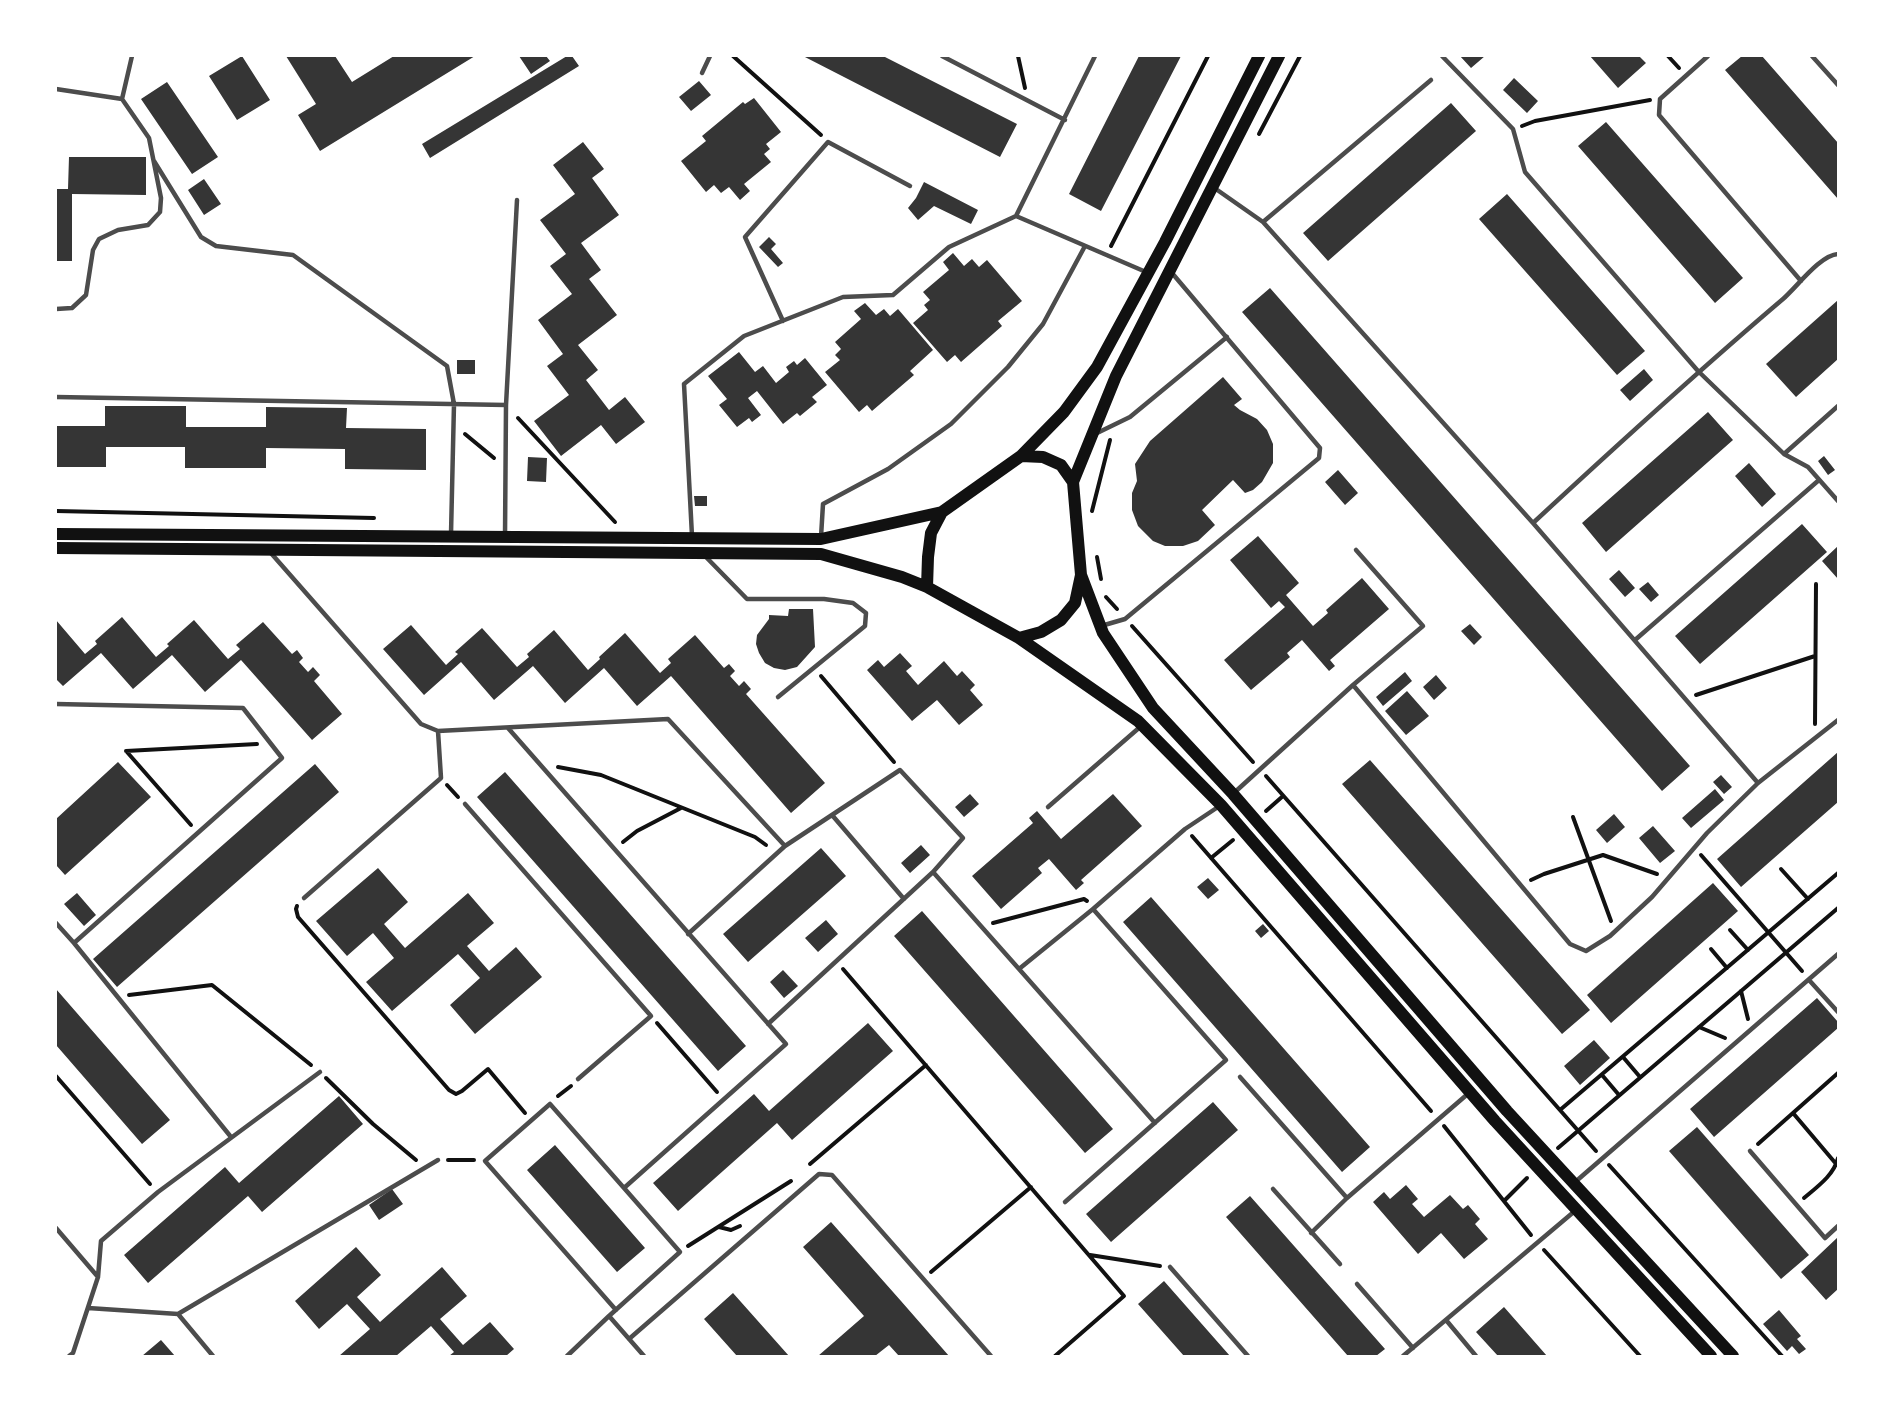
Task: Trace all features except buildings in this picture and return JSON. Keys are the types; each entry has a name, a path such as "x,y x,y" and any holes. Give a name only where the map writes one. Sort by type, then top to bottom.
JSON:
{"main road":[{"path":"56,534 821,539 942,512 1021,456 1064,412 1097,367 1148,273 1259,56"},
{"path":"1279,56 1116,376 1073,482 1081,575 1101,627 1153,708 1233,794 1507,1111 1733,1356"},
{"path":"1021,456 1043,456 1061,465 1073,482"},
{"path":"927,587 931,533 942,512"},
{"path":"56,548 821,554 902,577 927,587 1019,638 1142,725 1221,805 1470,1092 1711,1356"},
{"path":"1019,638 1041,632 1061,620 1075,603 1081,575"}],"lane":[{"path":"122,99 132,56"},
{"path":"702,73 710,56"},
{"path":"942,56 1065,120"},
{"path":"692,538 684,384 744,336 843,297 893,295 949,247 1016,216 1095,56"},
{"path":"1442,56 1513,129 1525,172 1698,371 1784,454 1808,467 1839,501"},
{"path":"1708,56 1660,99 1659,115 1801,281"},
{"path":"1812,56 1839,85"},
{"path":"1263,222 1431,80"},
{"path":"56,89 122,99 149,138 161,198 160,212 148,225 118,230 99,239 93,250 86,295 72,308 56,309"},
{"path":"783,321 745,237 828,142 910,186"},
{"path":"154,161 201,237 216,246 293,255 447,366 454,404 451,537"},
{"path":"1213,187 1263,222 1533,523 1758,783"},
{"path":"505,537 506,405 517,200"},
{"path":"1016,216 1148,273"},
{"path":"821,539 823,504 888,469 951,424 1008,367 1043,324 1085,246"},
{"path":"1533,523 1698,371 1787,296 1828,257 1839,254"},
{"path":"1101,627 1125,619 1318,458 1320,448 1181,281 1170,271"},
{"path":"1092,435 1130,417 1227,337"},
{"path":"56,397 506,405"},
{"path":"1784,454 1839,406"},
{"path":"1635,640 1820,480"},
{"path":"269,550 421,724 438,731 668,719 785,846"},
{"path":"1233,794 1353,685 1423,626 1356,550"},
{"path":"703,553 747,599 824,599 853,603 866,613 865,626 777,697"},
{"path":"1353,685 1570,944 1586,951 1615,931 1652,897 1695,847 1758,783 1839,720"},
{"path":"56,704 243,708 282,758 74,944"},
{"path":"1048,807 1142,725"},
{"path":"508,728 786,1044 624,1188"},
{"path":"304,898 441,778 438,731"},
{"path":"688,934 785,846 900,770 963,838 933,872 768,1024"},
{"path":"465,804 651,1016 578,1079"},
{"path":"1019,969 1093,909 1185,829 1221,805"},
{"path":"832,815 904,899"},
{"path":"933,872 1155,1123"},
{"path":"1065,1202 1226,1060 1093,909"},
{"path":"56,923 231,1137"},
{"path":"1574,1184 1839,954"},
{"path":"1809,980 1839,1011"},
{"path":"69,1356 73,1353 98,1277 101,1241 158,1192 320,1072"},
{"path":"1240,1077 1347,1198"},
{"path":"1311,1233 1347,1198 1470,1092"},
{"path":"567,1356 680,1252 550,1104 484,1161 616,1310"},
{"path":"1750,1151 1825,1238 1839,1226"},
{"path":"88,1308 178,1314 438,1160"},
{"path":"629,1339 819,1174 832,1175 991,1356"},
{"path":"1273,1189 1340,1263"},
{"path":"1403,1356 1576,1210"},
{"path":"56,1228 98,1277"},
{"path":"1170,1267 1248,1356"},
{"path":"1357,1284 1413,1348"},
{"path":"178,1314 213,1356"},
{"path":"609,1316 644,1356"},
{"path":"1446,1320 1476,1356"}],"path":[{"path":"733,56 828,142"},
{"path":"1018,56 1028,100"},
{"path":"1106,255 1208,56"},
{"path":"1513,129 1535,121 1660,99"},
{"path":"506,405 615,523 604,522"},
{"path":"453,424 505,468"},
{"path":"1090,518 1114,425"},
{"path":"56,511 383,519"},
{"path":"1096,552 1102,587"},
{"path":"1814,739 1816,584"},
{"path":"1104,595 1560,1110 1782,1356"},
{"path":"1685,698 1815,656"},
{"path":"814,668 900,770"},
{"path":"198,833 126,751 271,744"},
{"path":"540,764 601,775 755,837 777,853"},
{"path":"441,778 465,804"},
{"path":"614,849 637,831 682,807"},
{"path":"1573,817 1615,931"},
{"path":"1185,829 1439,1120 1537,1242 1640,1356"},
{"path":"1695,847 1809,980"},
{"path":"1521,885 1544,874 1603,855 1669,878"},
{"path":"1781,869 1808,899"},
{"path":"1560,1110 1839,873"},
{"path":"304,898 296,909 298,917 449,1090 456,1094 462,1091 488,1069 531,1120"},
{"path":"981,926 1084,899 1093,909"},
{"path":"1578,1130 1839,908"},
{"path":"1730,930 1748,950"},
{"path":"1711,950 1727,968"},
{"path":"836,961 1124,1296 1054,1356"},
{"path":"116,997 212,985 320,1072 373,1124 425,1167"},
{"path":"1741,991 1751,1030"},
{"path":"651,1016 724,1099"},
{"path":"1699,1027 1737,1043"},
{"path":"1623,1057 1640,1077"},
{"path":"810,1165 926,1065"},
{"path":"1750,1151 1839,1073"},
{"path":"1602,1074 1619,1095"},
{"path":"56,1076 158,1192"},
{"path":"550,1104 578,1079"},
{"path":"1793,1113 1837,1165"},
{"path":"1797,1205 1823,1181 1837,1165 1839,1158"},
{"path":"438,1160 484,1161"},
{"path":"680,1252 792,1180"},
{"path":"923,1279 1031,1187"},
{"path":"1089,1255 1170,1267"}]}
